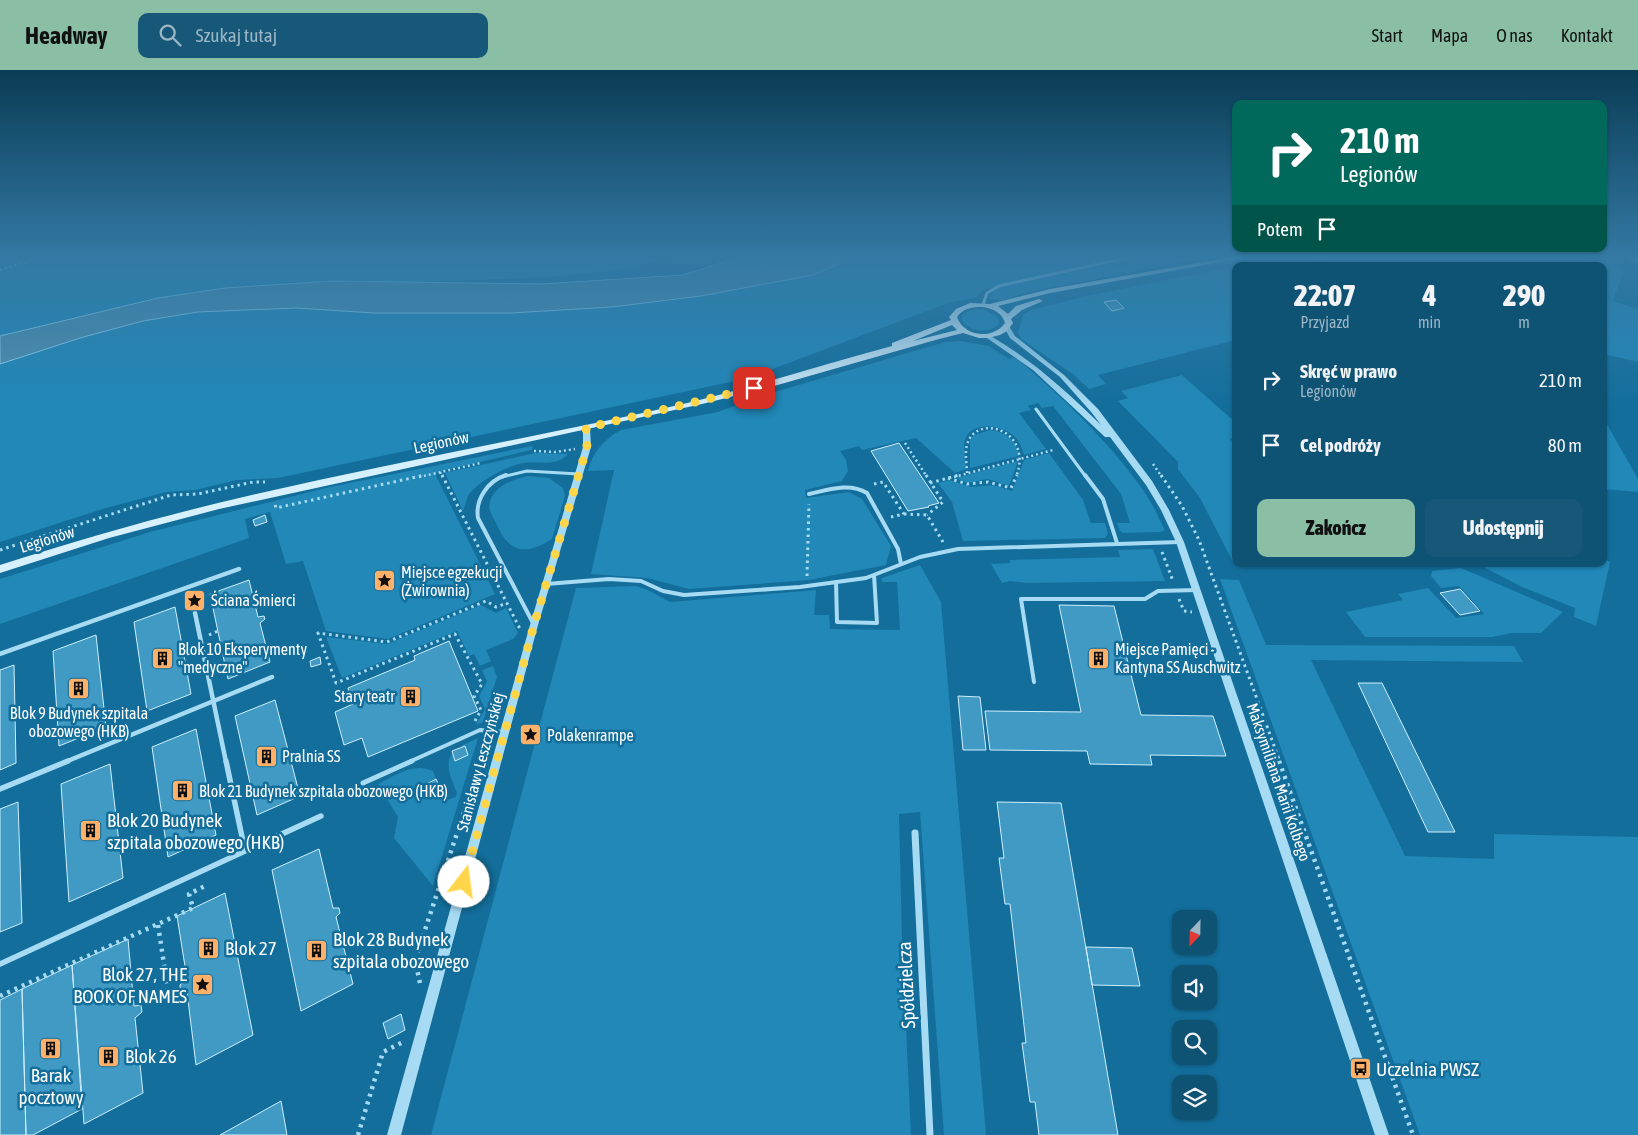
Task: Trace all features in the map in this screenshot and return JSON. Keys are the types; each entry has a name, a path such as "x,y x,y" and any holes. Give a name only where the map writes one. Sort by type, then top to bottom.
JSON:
{"main road":[{"path":"964,307 960,308 952,317 953,322 964,332 987,336 1003,332 1007,327 1008,318 1023,307"},
{"path":"993,307 999,309 1008,318"},
{"name":"Legionów","path":"890,348 901,341 953,322"},
{"name":"Legionów","path":"0,569 112,534 216,507 302,487 586,428 760,387 890,348 910,346 936,337 964,332"}],"street":[{"name":"Maksymiliana Marii Kolbego","path":"1007,327 1012,337 1062,376 1095,411 1149,483 1165,510 1180,542 1198,590 1382,1135"},
{"name":"Maksymiliana Marii Kolbego","path":"987,336 1007,347 1049,379 1124,450"},
{"name":"Stanisławy Leszczyńskiej","path":"394,1135 534,625 587,447 586,428"},
{"path":"0,654 239,569"},
{"path":"195,613 245,851"},
{"path":"0,788 272,677"},
{"path":"0,964 321,816"},
{"name":"Spółdzielcza","path":"915,833 930,1135"}],"lane":[{"path":"1036,409 1102,499 1117,543"},
{"path":"534,625 478,522 477,506 486,489 498,478 506,475 534,470 579,474"},
{"path":"809,494 849,487 861,488 867,493 883,520 898,549 902,564"},
{"path":"546,584 608,579 641,582 684,596 836,582 874,575 920,557 958,549 1180,542"},
{"path":"836,582 837,622 877,623 874,575"},
{"path":"1034,682 1021,599 1145,599 1158,591 1198,590"},
{"path":"363,783 480,730 505,732"}],"path":[{"path":"948,478 967,484 988,482 1011,488 1021,458 1020,449 1015,440 999,430 981,429 973,434 968,440 966,451 967,473"},
{"path":"883,520 904,514 926,515 943,502 905,443"},
{"path":"930,482 1064,447"},
{"path":"440,472 523,634"},
{"path":"0,550 171,495 198,494 253,482 268,482"},
{"path":"861,488 883,482 904,514"},
{"path":"807,586 809,494"},
{"path":"926,515 949,551"},
{"path":"474,734 472,726 482,710 474,696 482,684 455,634 336,683 318,633 388,642 486,601 496,607 507,602"},
{"path":"421,992 416,960 482,758"},
{"path":"0,996 193,908 189,894 206,885"},
{"path":"158,925 169,996 177,992"},
{"path":"358,1135 383,1052 407,1040"}],"shaded area":[{"path":"0,307 149,307 75,317 0,336"},
{"path":"122,307 614,307 511,313 374,313 296,308 198,312 143,321 80,338 0,364 0,336"},
{"path":"612,307 938,307 749,378 278,478 237,480 195,490 166,492 106,508 0,542 0,364 80,338 143,321 198,312 296,308 374,313 511,313"},
{"path":"1044,307 1232,307 1232,341 1098,375 1106,384 1089,389 1074,375 1021,339 1018,333 1023,315 1031,310"},
{"path":"1607,307 1631,307 1638,309 1638,362 1607,355"},
{"path":"983,309 998,317 999,324 990,329 980,330 970,328 962,321 962,315 971,310"},
{"path":"960,341 989,346 1009,359 1014,357 1049,387 1083,419 1130,472 1149,499 1165,530 1161,532 1123,533 1120,531 1117,523 1130,523 1121,494 1053,406 1042,408 1038,403 1028,406 1031,410 1019,413 1046,449 1024,455 1018,441 1011,433 999,428 979,428 968,434 964,442 966,469 955,473 916,438 862,450 859,446 840,451 846,460 848,471 842,481 805,490 806,498 849,492 862,499 891,546 886,565 809,580 689,589 647,578 591,574 614,470 588,471 592,458 604,442 621,430 718,412 758,397 945,342"},
{"path":"1182,375 1232,419 1232,438 1230,439 1232,441 1232,560 1200,498 1178,469 1178,462 1118,401 1128,398 1121,391"},
{"path":"1607,424 1638,479 1638,492 1607,489"},
{"path":"990,430 1001,433 1013,441 1019,456 970,468 970,440 974,435"},
{"path":"532,446 531,450 437,472 436,476 495,594 388,639 326,631 303,561 286,564 270,512 245,519 249,538 0,624 0,579 150,532 330,487"},
{"path":"535,453 568,454 559,461 517,464 493,475 472,491 468,496 463,511 445,473"},
{"path":"1049,453 1083,500 1091,523 1105,523 1108,533 1105,538 963,541 952,502 938,483 949,480 971,487 993,485 1012,491 1024,460"},
{"path":"1018,461 1009,486 988,479 968,483 956,478"},
{"path":"529,476 549,478 563,488 565,496 552,539 534,548 520,549 507,542 502,535 490,511 490,504 496,491 502,486 515,479"},
{"path":"1153,549 1165,581 1027,583 1010,581 1002,583 991,564 1010,563 1010,560 1120,557 1118,550"},
{"path":"1607,560 1610,562 1596,626 1574,617 1575,608 1522,587 1484,567 1607,567"},
{"path":"920,565 941,602 986,1135 944,1135 920,812 899,814 902,940 911,1135 431,1135 576,588 635,586 646,589 670,602 816,590 814,615 829,615 830,629 900,630 897,582 882,582 882,578"},
{"path":"1461,568 1563,612 1541,633 1512,633 1492,637 1365,637 1346,612 1403,600 1398,594 1428,588 1456,618 1484,614 1459,586 1441,588 1431,576 1432,571"},
{"path":"1220,579 1239,580 1266,645 1514,646 1523,662 1311,660 1405,856 1494,859 1494,834 1638,837 1638,1135 1420,1135"},
{"path":"481,605 496,613 506,608 518,633 513,639 486,650 491,661 480,666 474,654 469,656 457,631 342,678 326,637 387,644"},
{"path":"493,666 497,677 483,722 476,725 485,709 479,696 487,682 482,670"},
{"path":"478,738 433,886 394,838 398,817 378,784 405,771 418,768 426,769 433,771 444,801 456,797 457,793 449,768 450,758 452,753 455,761 468,755 465,746 461,746"}],"building":[{"path":"1108,307 1124,308 1112,311"},
{"path":"899,443 939,503 908,511 871,451"},
{"path":"265,515 267,522 255,526 253,520"},
{"path":"249,580 258,617 264,616 265,619 260,623 270,662 228,679 210,594"},
{"path":"1460,589 1480,611 1460,615 1440,593"},
{"name":"Miejsce Pamięci - Kantyna SS Auschwitz","path":"1059,605 1114,606 1141,715 1213,716 1226,756 1150,755 1152,765 1090,764 1087,751 990,750 985,711 1081,712"},
{"name":"Blok 10 Eksperymenty \"medyczne\"","path":"175,607 191,694 147,711 134,622"},
{"name":"Blok 9 Budynek szpitala obozowego (HKB)","path":"96,635 106,727 59,746 53,651"},
{"name":"Stary teatr","path":"449,641 478,711 368,757 362,738 344,745 335,712 353,704 348,688 415,660 414,656"},
{"path":"320,657 321,664 311,667 310,661"},
{"path":"14,665 16,763 0,770 0,670"},
{"path":"1358,683 1382,683 1455,832 1428,832"},
{"path":"958,696 980,697 986,750 963,750"},
{"name":"Pralnia SS","path":"275,700 300,796 257,815 235,716"},
{"name":"Blok 21 Budynek szpitala obozowego (HKB)","path":"196,729 216,835 168,857 152,747"},
{"path":"465,746 468,755 455,761 452,751"},
{"name":"Blok 20 Budynek szpitala obozowego (HKB)","path":"110,764 123,878 69,902 61,784"},
{"path":"436,779 441,790 431,795 427,784"},
{"path":"18,802 22,923 0,932 0,809"},
{"path":"997,802 1061,803 1118,1135 1039,1135 1035,1102 1030,1102 1022,1043 1026,1043 1010,904 1005,904 999,858 1004,858"},
{"name":"Blok 28 Budynek szpitala obozowego","path":"319,849 333,908 339,908 340,913 336,917 353,984 301,1011 272,870"},
{"name":"Blok 27","path":"225,893 253,1035 196,1065 187,992 180,992 180,985 187,979 177,916"},
{"name":"Blok 26","path":"128,939 134,1006 141,1005 142,1012 135,1018 143,1093 84,1124 72,965"},
{"path":"1086,947 1132,948 1140,986 1092,985"},
{"name":"Barak pocztowy","path":"72,965 82,1109 33,1135 26,1135 22,989"},
{"path":"22,989 26,1135 0,1135 0,1000"},
{"path":"401,1014 405,1030 388,1039 383,1023"},
{"path":"281,1101 287,1135 220,1135"}],"place":[{"name":"Miejsce egzekucji (Żwirownia)","path":"385,581"},
{"name":"Ściana Śmierci","path":"195,600"},
{"name":"Blok 10 Eksperymenty \"medyczne\"","path":"162,658"},
{"name":"Miejsce Pamięci - Kantyna SS Auschwitz","path":"1099,658"},
{"name":"Blok 9 Budynek szpitala obozowego (HKB)","path":"79,689"},
{"name":"Stary teatr","path":"411,696"},
{"name":"Polakenrampe","path":"531,735"},
{"name":"Pralnia SS","path":"266,756"},
{"name":"Blok 21 Budynek szpitala obozowego (HKB)","path":"183,791"},
{"name":"Blok 20 Budynek szpitala obozowego (HKB)","path":"91,831"},
{"name":"Blok 27","path":"209,948"},
{"name":"Blok 28 Budynek szpitala obozowego","path":"317,950"},
{"name":"Blok 27, THE BOOK OF NAMES","path":"203,985"},
{"name":"Barak pocztowy","path":"51,1049"},
{"name":"Blok 26","path":"109,1056"},
{"name":"Uczelnia PWSZ","path":"1360,1069"}],"route":[{"path":"464,882 534,625 587,447 586,428 754,388"}]}
